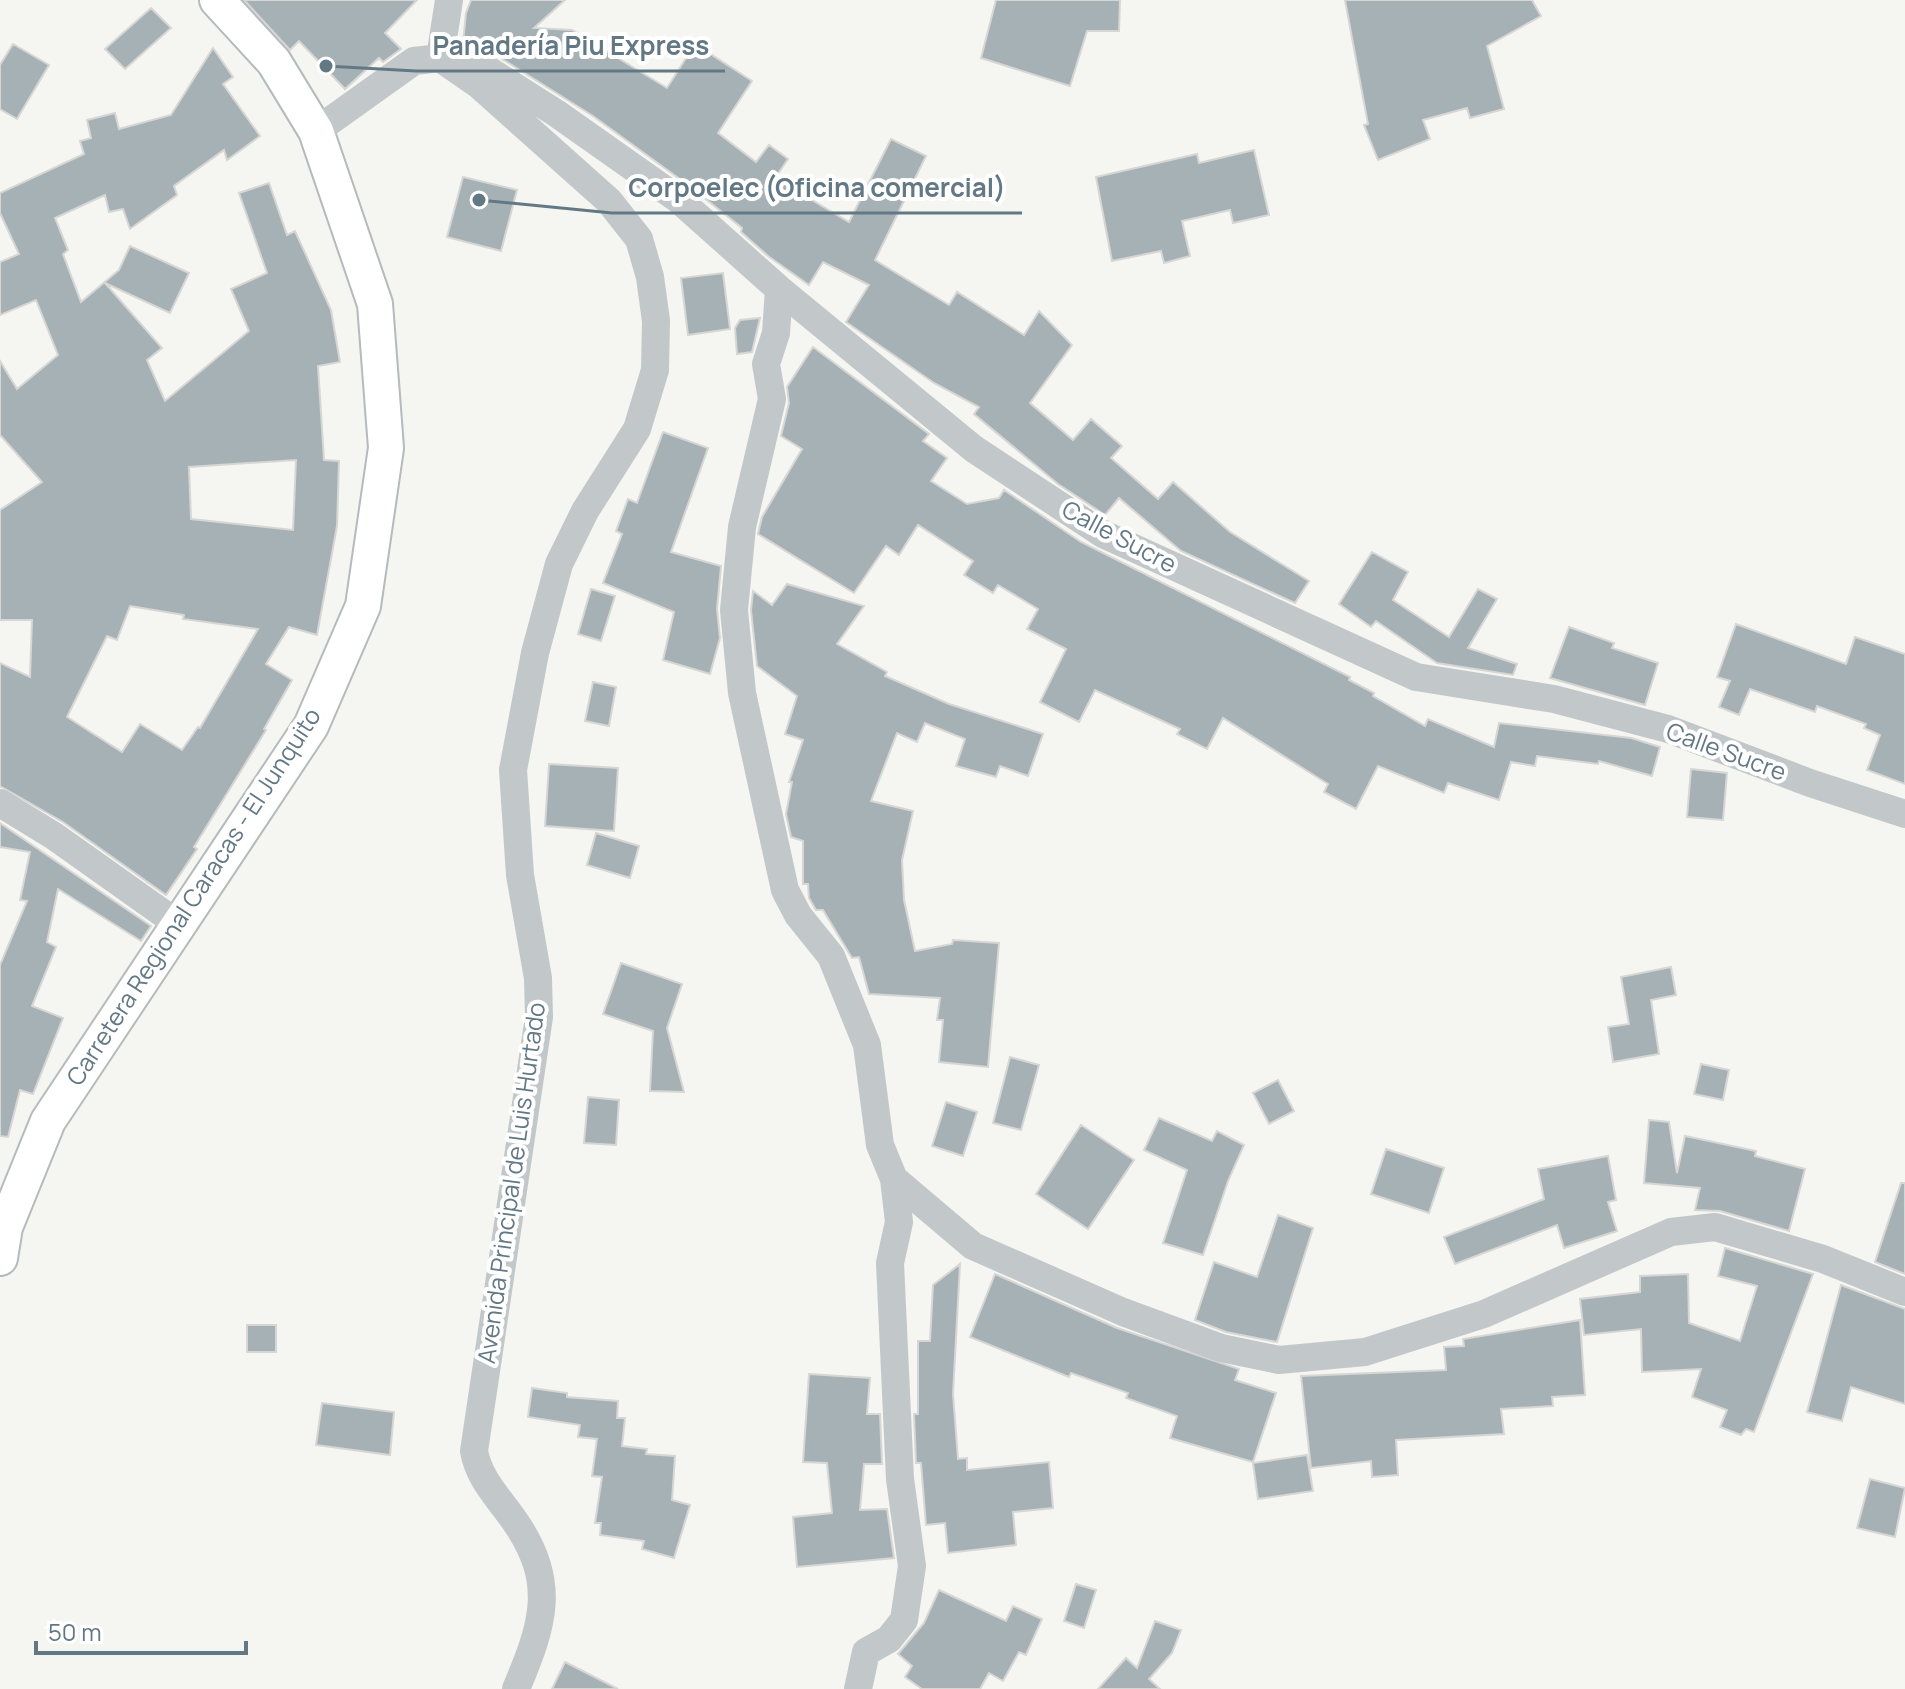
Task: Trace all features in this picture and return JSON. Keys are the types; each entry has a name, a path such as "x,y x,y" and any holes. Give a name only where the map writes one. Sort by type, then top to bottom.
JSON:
{"main road":[{"name":"Carretera Regional Caracas - El Junquito","path":"0,1258 5,1227 48,1121 311,726 363,606 386,448 375,304 316,131 274,62 217,0"}],"street":[{"path":"316,131 414,61 440,58 449,0"},
{"name":"Calle Sucre","path":"440,58 474,61 556,113 678,199 779,289 974,449 1103,534 1416,677 1554,699 1668,729 1810,783 1905,814"},
{"name":"Avenida Principal de Luis Hurtado","path":"440,58 479,85 609,201 639,239 650,277 656,321 655,370 637,429 585,511 559,564 535,653 513,770 520,875 538,978 539,1017 474,1451 477,1467 516,1522 541,1581 544,1608 538,1634 516,1689"},
{"path":"779,289 776,333 766,364 772,399 742,527 734,610 740,677 785,890 798,915 831,956 867,1045 880,1145 894,1179 899,1222 890,1263 900,1479 912,1566 904,1620 889,1639 866,1652 858,1689"},
{"path":"0,803 54,836 178,924"},
{"path":"894,1179 973,1246 1123,1312 1221,1348 1279,1360 1365,1352 1484,1314 1671,1232 1715,1227 1823,1259 1905,1292"}],"building":[{"path":"244,0 417,0 385,33 401,49 383,62 379,58 345,89 299,41 290,50"},
{"path":"471,0 565,0 534,28 572,30 667,88 695,44 752,81 718,133 756,162 769,145 788,159 775,178 849,222 891,139 926,156 875,260 949,305 957,292 1024,335 1039,311 1072,345 1030,403 1073,440 1091,419 1122,446 1111,458 1158,499 1173,482 1230,532 1309,581 1295,603 1181,551 1119,498 1105,515 1058,484 974,414 979,407 934,383 846,322 869,285 823,262 809,285 768,256 741,232 742,228 688,185 593,116 483,47 463,43 466,13"},
{"path":"996,0 1120,0 1119,31 1087,31 1070,86 981,58"},
{"path":"1345,0 1532,0 1541,16 1487,46 1504,109 1470,118 1467,108 1423,120 1430,139 1378,160 1364,125 1368,124"},
{"path":"151,8 171,28 125,69 105,49"},
{"path":"13,44 49,65 17,119 0,109 0,65"},
{"path":"213,48 233,77 223,84 260,136 227,160 224,150 174,186 177,195 130,229 123,209 109,212 105,195 55,218 68,250 63,254 81,302 119,270 130,246 189,273 170,313 105,283 162,348 147,360 165,401 249,331 231,289 267,273 239,193 269,183 287,235 295,231 331,310 340,362 318,366 324,460 339,461 337,526 317,635 289,627 266,664 292,680 266,730 194,847 197,849 166,895 63,822 0,786 0,663 30,677 32,620 0,620 0,510 42,482 0,435 0,361 17,389 58,355 36,300 0,315 0,262 19,254 0,213 0,193 84,154 80,141 91,138 87,120 115,113 119,129 171,115","holes":["296,460 293,530 191,519 189,467","130,606 184,615 183,619 258,629 200,728 182,750 140,724 122,752 67,717 107,636 117,640"]},
{"path":"1254,150 1269,215 1233,223 1230,210 1182,221 1190,256 1164,263 1161,251 1112,261 1096,177 1197,154 1199,163"},
{"path":"463,177 517,190 501,251 447,237"},
{"path":"723,273 730,329 688,335 681,278"},
{"path":"760,318 752,352 737,354 735,328 740,320"},
{"path":"813,347 929,434 923,441 947,458 931,481 967,504 999,498 1004,490 1081,542 1350,677 1349,680 1374,693 1373,696 1425,726 1428,719 1494,747 1499,723 1631,738 1660,747 1652,776 1599,761 1598,764 1537,756 1535,766 1511,762 1499,800 1448,783 1444,793 1378,766 1356,809 1324,792 1328,784 1223,718 1207,749 1177,734 1180,729 1095,690 1079,722 1040,702 1066,649 1027,629 1038,609 998,585 993,593 964,575 973,561 918,525 899,555 886,546 854,593 758,534 762,517 802,449 781,436 789,403 787,387"},
{"path":"663,432 708,448 671,552 721,566 717,609 720,638 710,674 663,660 674,612 603,583 622,534 616,531 628,499 637,503"},
{"path":"1372,552 1408,572 1393,600 1449,637 1478,589 1497,599 1468,648 1517,664 1513,675 1437,663 1376,621 1371,627 1339,604"},
{"path":"787,584 864,606 837,644 887,672 885,676 949,704 1043,734 1028,776 1000,766 996,777 956,766 965,739 925,723 917,742 897,733 871,801 913,811 902,860 904,900 915,951 952,944 953,940 999,943 988,1067 939,1062 943,1020 937,1020 940,998 869,994 859,957 852,958 823,910 816,910 809,898 808,884 803,884 803,841 791,837 786,814 792,782 789,782 803,740 785,734 797,696 757,666 751,610 753,591 772,605"},
{"path":"591,589 615,596 601,641 578,634"},
{"path":"1736,624 1846,664 1855,637 1905,654 1905,784 1867,770 1880,735 1864,728 1866,724 1817,706 1815,712 1750,689 1739,715 1719,707 1730,681 1717,677"},
{"path":"1569,627 1614,643 1612,648 1658,663 1645,705 1550,678"},
{"path":"593,682 616,687 609,726 585,721"},
{"path":"549,764 618,768 614,831 545,826"},
{"path":"1691,769 1727,773 1723,820 1687,817"},
{"path":"0,823 151,926 141,941 58,889 47,942 56,947 32,1006 63,1018 33,1094 20,1090 8,1137 0,1136 0,965 27,901 20,900 30,852 0,847"},
{"path":"596,833 639,846 630,878 587,865"},
{"path":"621,963 682,984 667,1028 684,1092 650,1091 653,1031 603,1014"},
{"path":"1671,967 1676,995 1651,1000 1659,1054 1613,1062 1608,1027 1629,1024 1621,977"},
{"path":"1010,1057 1039,1065 1021,1130 993,1123"},
{"path":"1701,1064 1729,1070 1723,1100 1694,1094"},
{"path":"1278,1080 1294,1111 1269,1124 1253,1093"},
{"path":"588,1097 619,1100 616,1145 584,1143"},
{"path":"946,1102 977,1112 963,1156 932,1146"},
{"path":"1159,1118 1212,1141 1217,1131 1244,1145 1228,1181 1203,1255 1163,1243 1187,1170 1144,1150"},
{"path":"1649,1120 1669,1122 1677,1173 1685,1136 1756,1151 1755,1156 1805,1169 1789,1231 1720,1211 1695,1210 1700,1188 1644,1183"},
{"path":"1081,1125 1134,1160 1088,1229 1036,1194"},
{"path":"1386,1149 1444,1168 1429,1213 1371,1194"},
{"path":"1608,1156 1616,1200 1608,1202 1617,1231 1564,1248 1557,1225 1455,1264 1444,1237 1544,1199 1538,1169"},
{"path":"1901,1183 1905,1183 1905,1274 1875,1262"},
{"path":"1278,1215 1313,1228 1277,1342 1226,1332 1195,1320 1214,1262 1257,1277"},
{"path":"1725,1248 1813,1274 1754,1432 1746,1429 1741,1435 1720,1427 1727,1410 1692,1397 1701,1369 1642,1372 1641,1329 1584,1335 1580,1299 1640,1292 1640,1276 1688,1274 1689,1323 1740,1341 1757,1286 1718,1276"},
{"path":"960,1264 953,1394 958,1459 967,1458 967,1470 1049,1462 1053,1508 1013,1512 1016,1545 948,1553 945,1523 926,1525 921,1463 916,1463 914,1414 918,1414 918,1341 930,1341 933,1285"},
{"path":"995,1274 1117,1328 1239,1369 1235,1380 1276,1393 1253,1462 1170,1438 1177,1416 1126,1398 1128,1393 1071,1373 1069,1377 970,1337"},
{"path":"1841,1285 1905,1309 1905,1404 1851,1387 1842,1421 1807,1412"},
{"path":"1580,1320 1585,1395 1552,1397 1553,1406 1501,1409 1504,1434 1396,1440 1398,1475 1372,1477 1371,1461 1311,1468 1301,1376 1446,1370 1444,1347 1464,1346 1463,1339"},
{"path":"247,1325 276,1325 276,1352 247,1352"},
{"path":"809,1374 870,1378 867,1414 880,1414 882,1464 864,1464 860,1510 887,1509 894,1558 797,1567 793,1517 832,1513 827,1463 803,1462"},
{"path":"532,1388 567,1393 567,1397 618,1401 617,1418 625,1418 622,1446 647,1449 646,1454 675,1456 672,1500 690,1505 674,1558 642,1549 644,1541 600,1535 601,1523 595,1523 602,1477 592,1476 597,1439 578,1437 580,1425 528,1417"},
{"path":"322,1403 394,1412 390,1455 316,1445"},
{"path":"1307,1455 1313,1491 1258,1499 1253,1463"},
{"path":"1870,1479 1905,1488 1895,1537 1857,1528"},
{"path":"1076,1584 1096,1590 1084,1628 1064,1621"},
{"path":"939,1590 1006,1621 1013,1606 1042,1619 1026,1655 1019,1652 1003,1681 989,1673 980,1689 922,1689 905,1677 912,1666 898,1654 924,1623"},
{"path":"1155,1621 1181,1630 1172,1653 1149,1679 1160,1689 1098,1689 1126,1658 1137,1668"},
{"path":"565,1662 618,1689 552,1689"}],"place":[{"name":"Panadería Piu Express","path":"326,66"},
{"name":"Corpoelec (Oficina comercial)","path":"479,200"}]}
